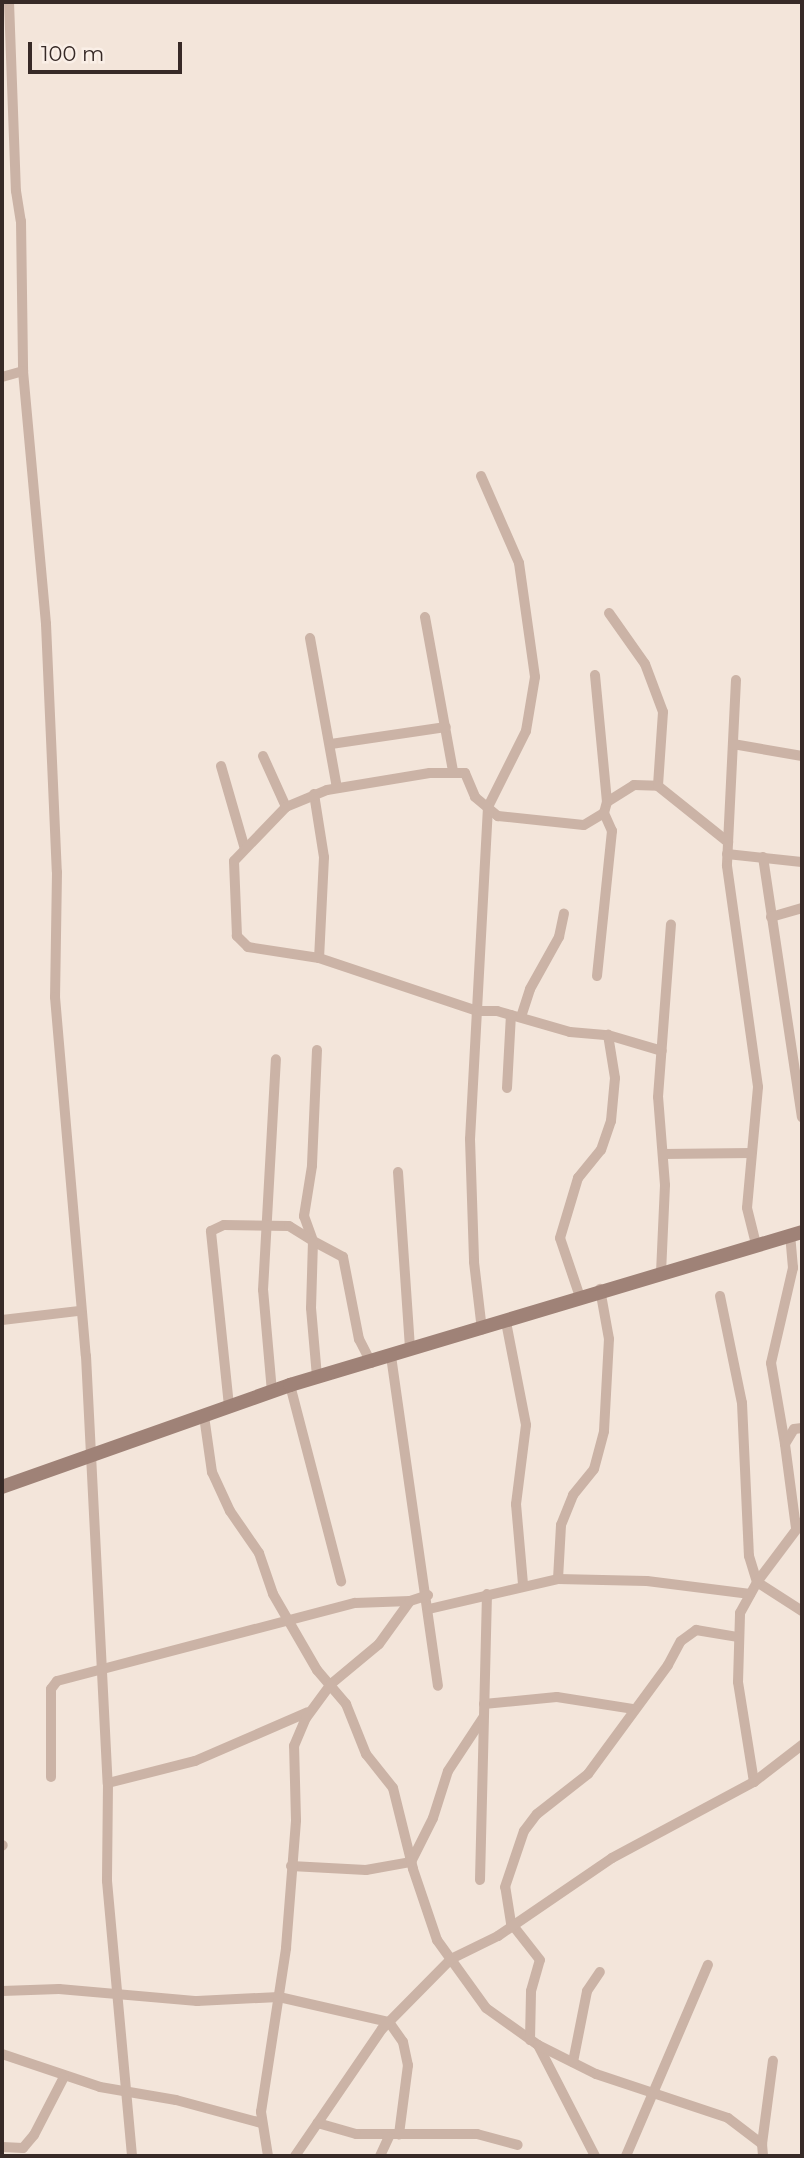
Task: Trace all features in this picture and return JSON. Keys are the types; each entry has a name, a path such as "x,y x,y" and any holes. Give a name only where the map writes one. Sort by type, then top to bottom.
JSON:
{"street":[{"path":"9,2 16,191 21,221 23,371 46,624 57,872 55,997 89,1453 108,1783 107,1881 132,2156"},
{"path":"2,377 23,371"},
{"path":"481,475 519,563 536,677 526,731 488,807 470,1139 474,1262 482,1330"},
{"path":"609,613 645,664 663,712 658,786"},
{"path":"425,617 453,771"},
{"path":"310,638 337,788"},
{"path":"595,675 606,807 612,831 597,976"},
{"path":"736,680 727,854 728,894 758,1087 747,1208 756,1244"},
{"path":"331,744 446,727"},
{"path":"733,744 802,757"},
{"path":"262,756 286,807"},
{"path":"220,766 245,849"},
{"path":"662,1051 608,1035 570,1031 516,1016 477,1011 319,958 248,947 237,936 234,861 286,807 314,794 337,788 453,771 465,773 475,797 498,816 584,825 634,785 658,786 728,842"},
{"path":"314,794 324,858 319,958"},
{"path":"727,854 802,862"},
{"path":"763,858 771,917 800,1070 802,1117"},
{"path":"771,917 802,908"},
{"path":"507,1088 516,1016 559,937 564,914"},
{"path":"661,1273 663,1154 658,1097 671,924"},
{"path":"580,1297 560,1238 578,1178 601,1150 611,1121 615,1078 608,1035"},
{"path":"317,1050 312,1166 304,1216 313,1241 311,1308 317,1377"},
{"path":"272,1392 263,1290 276,1059"},
{"path":"663,1154 751,1153"},
{"path":"398,1172 410,1349"},
{"path":"229,1406 211,1231 224,1225 289,1226 343,1257 359,1339 371,1363"},
{"path":"2,1488 89,1453 290,1385 482,1330 600,1289 796,1233 793,1268 771,1363 799,1525 750,1594 740,1613 738,1637 738,1682 754,1782"},
{"path":"558,1579 561,1525 573,1495 594,1469 604,1430 608,1339 600,1289"},
{"path":"720,1296 741,1404 749,1556 757,1582 802,1611"},
{"path":"2,1320 79,1311"},
{"path":"506,1322 526,1425 516,1504 523,1584"},
{"path":"391,1356 428,1595 438,1686"},
{"path":"290,1385 341,1581"},
{"path":"204,1416 212,1472 317,1670 346,1704 366,1754 393,1787 411,1862 438,1940 486,2008 534,2042 573,2063 728,2118 762,2144"},
{"path":"785,1444 794,1429 802,1428"},
{"path":"429,1609 523,1584 558,1579 647,1581 750,1594"},
{"path":"480,1880 487,1594"},
{"path":"51,1777 51,1689 57,1681 289,1618 355,1603 410,1601 428,1595"},
{"path":"268,2156 261,2123 279,1997 296,1820 294,1746 312,1710 331,1684 379,1644 410,1601"},
{"path":"595,2155 534,2042 531,1991 540,1960 511,1923 505,1887 524,1831 537,1814 588,1774 681,1641 696,1630 738,1637"},
{"path":"484,1704 557,1697 634,1709"},
{"path":"108,1783 195,1761 312,1710"},
{"path":"411,1862 433,1818 448,1771 483,1718"},
{"path":"295,2156 389,2022 451,1959 498,1936 511,1923 644,1840 754,1782 802,1745"},
{"path":"291,1866 366,1870 411,1862"},
{"path":"626,2156 708,1965"},
{"path":"573,2063 587,1991 600,1972"},
{"path":"2,1991 115,1992 197,2001 279,1997 389,2022 403,2042 408,2065 394,2136 380,2156"},
{"path":"2,2054 64,2077 261,2123"},
{"path":"763,2156 762,2144 773,2061"},
{"path":"2,2147 23,2148 34,2135 64,2077"},
{"path":"318,2123 394,2136 477,2134 518,2145"}]}
